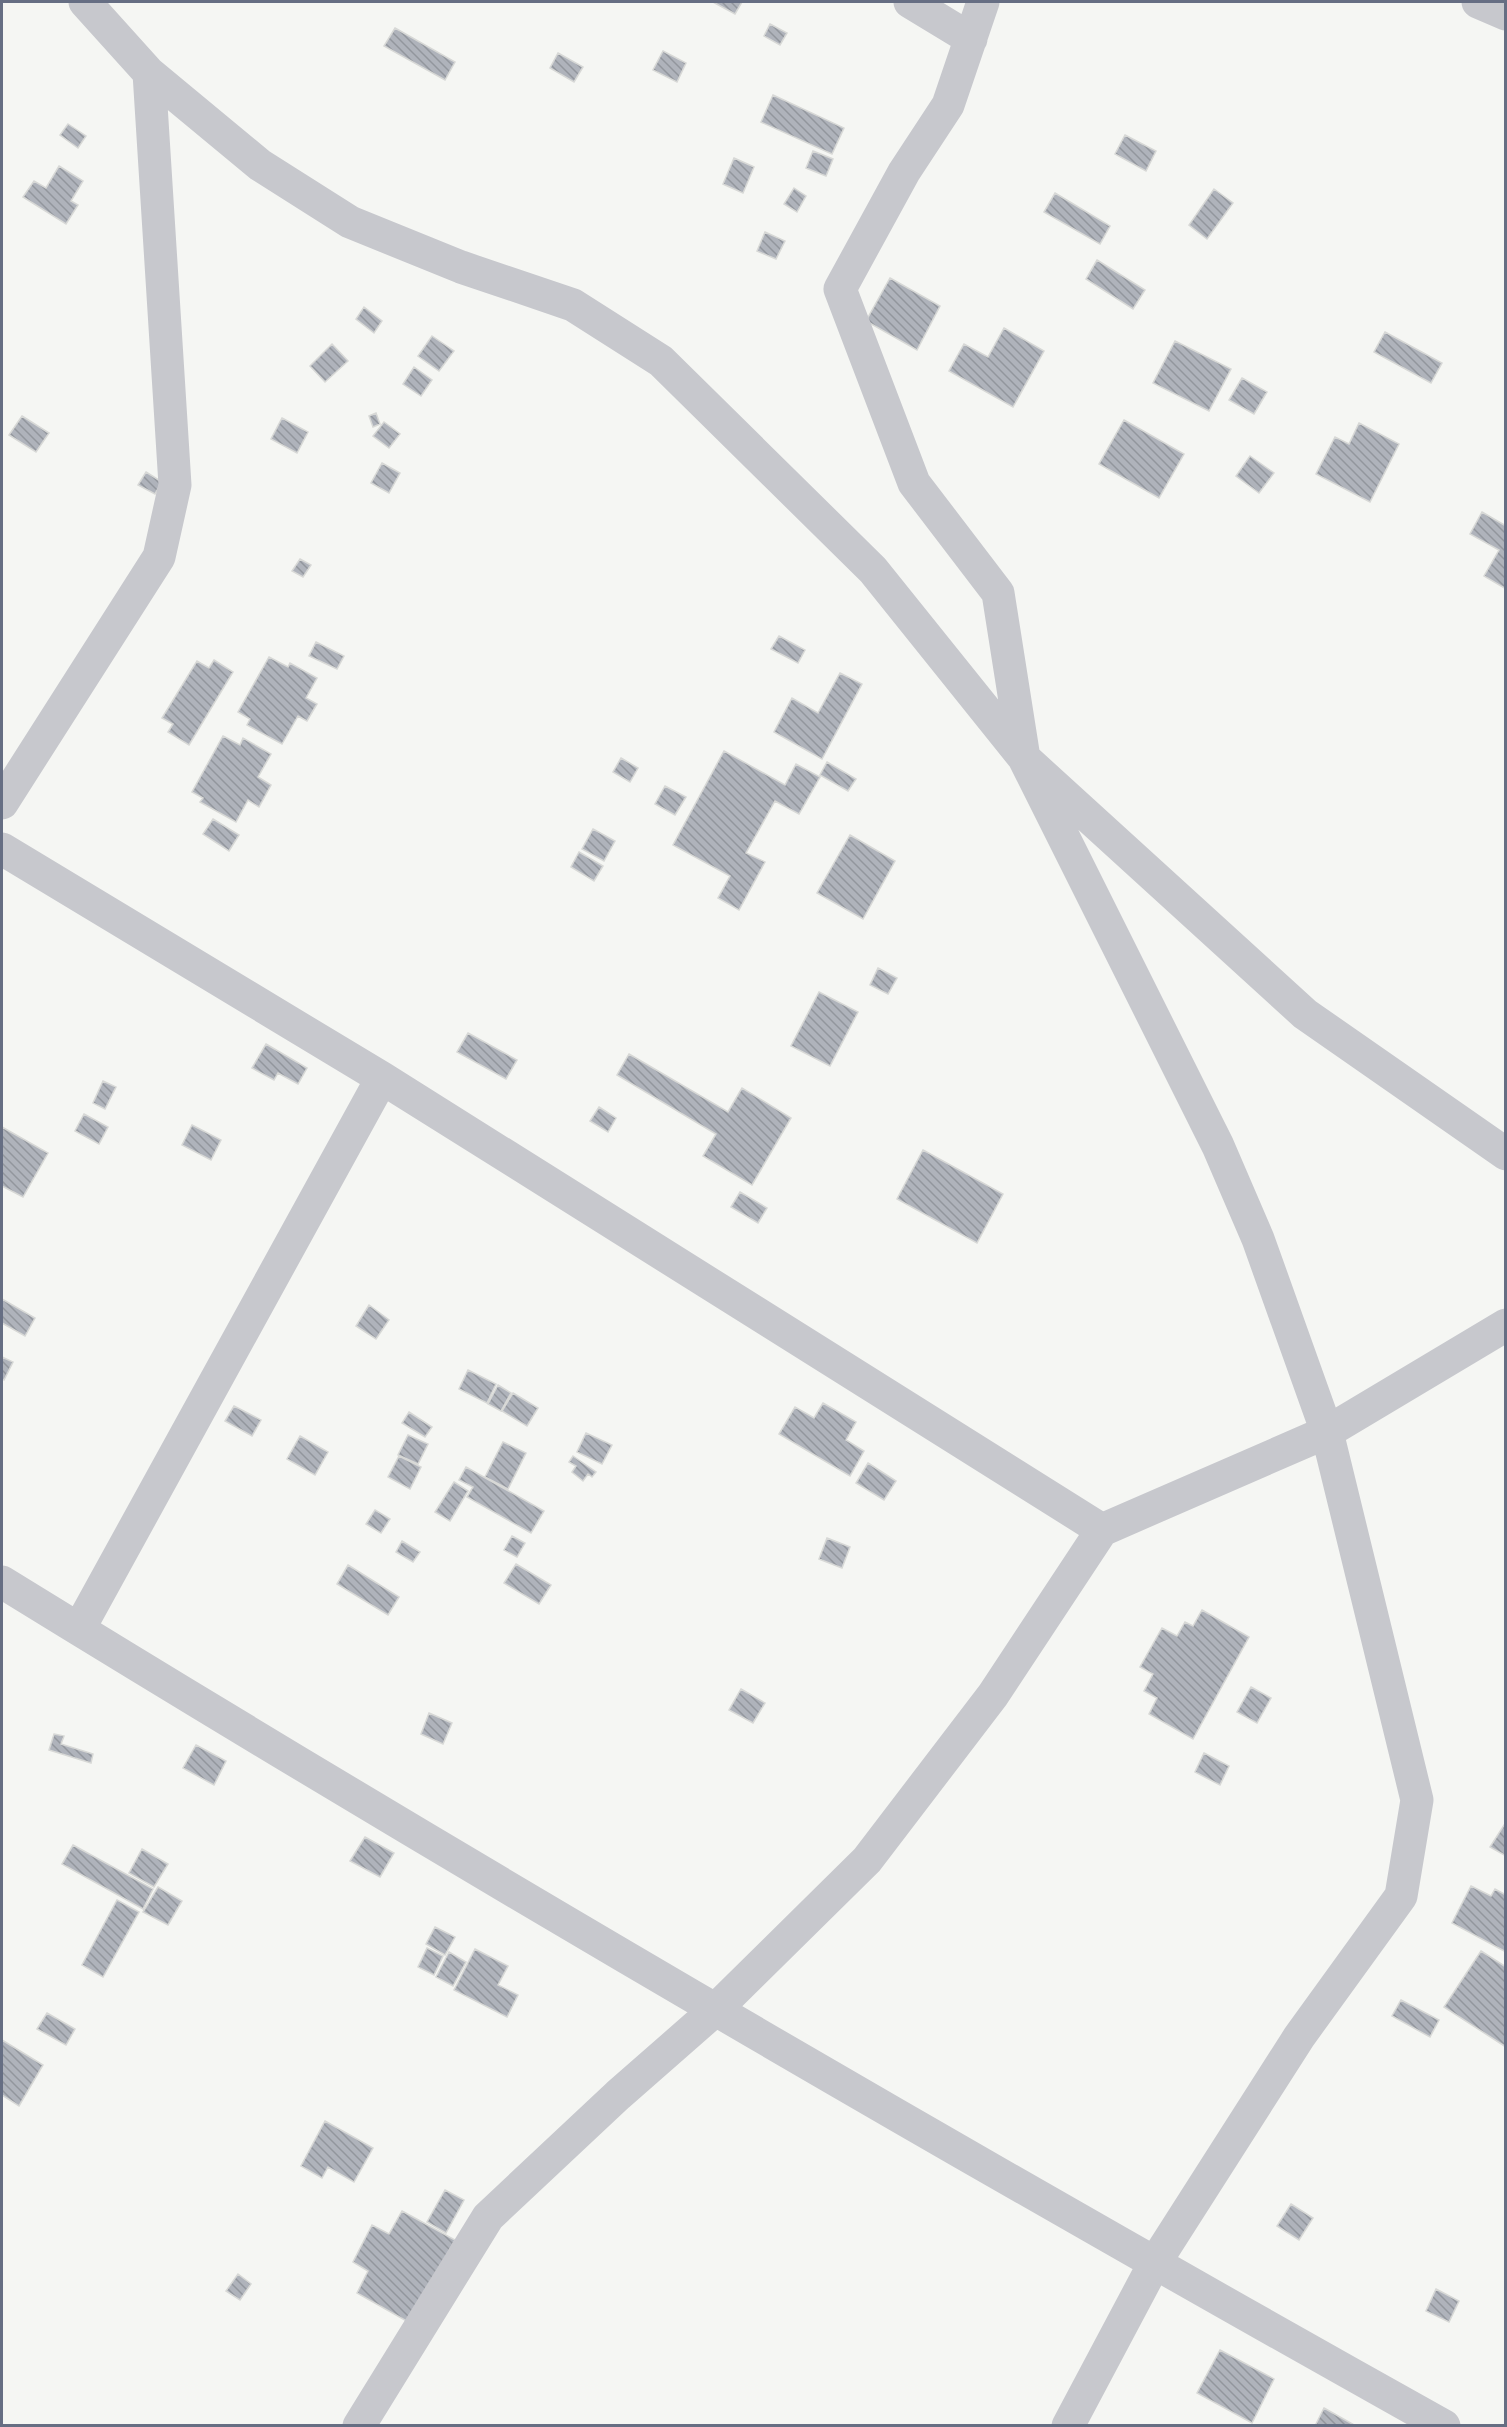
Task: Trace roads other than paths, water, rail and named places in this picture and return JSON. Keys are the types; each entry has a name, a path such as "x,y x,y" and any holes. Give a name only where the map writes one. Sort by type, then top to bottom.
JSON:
{"street":[{"path":"85,2 149,73 260,165 350,222 461,267 573,305 661,361 873,570 1024,759 1305,1014 1506,1154"},
{"path":"910,2 971,39"},
{"path":"983,2 948,105 904,172 840,289 914,483 998,593 1024,759 1218,1146 1258,1239 1327,1432 1417,1800 1401,1896 1299,2037 1154,2264 1068,2426"},
{"path":"1478,2 1506,14"},
{"path":"2,803 159,557 175,485 172,400 149,73"},
{"path":"2,849 382,1078 1102,1530"},
{"path":"79,1629 382,1078"},
{"path":"359,2426 488,2217 618,2095 715,2010 867,1860 993,1695 1102,1530 1327,1432 1506,1325"},
{"path":"2,1582 715,2010 1154,2264 1444,2426"}]}
